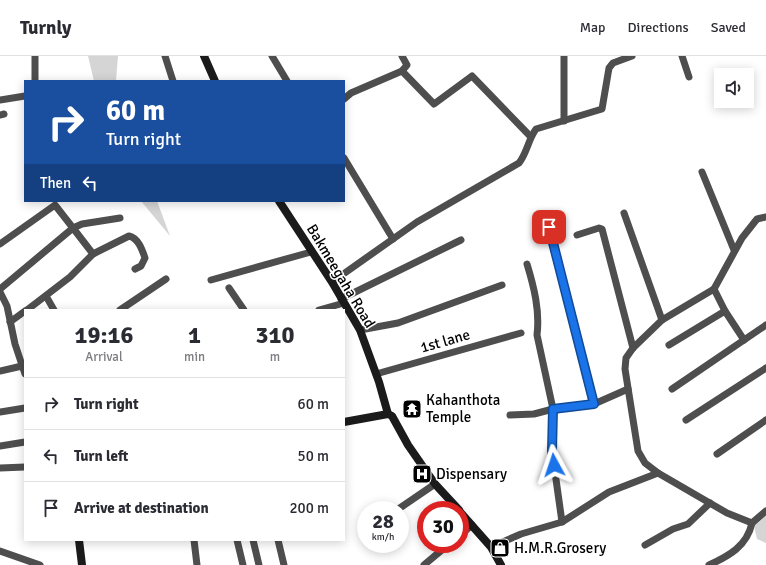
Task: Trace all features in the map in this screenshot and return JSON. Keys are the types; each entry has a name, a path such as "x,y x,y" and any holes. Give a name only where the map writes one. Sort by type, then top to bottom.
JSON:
{"street":[{"path":"35,56 35,80"},
{"path":"165,56 173,80"},
{"path":"272,56 286,80"},
{"path":"345,98 351,93 402,71 407,66 402,56"},
{"path":"564,56 564,121"},
{"path":"332,282 417,222 519,163 524,156 530,136 536,129 602,109 609,68 613,63 631,56"},
{"path":"682,56 689,77"},
{"path":"207,57 214,80"},
{"path":"402,71 434,104 472,76 530,136"},
{"path":"0,100 24,96"},
{"path":"345,160 393,239"},
{"path":"702,172 734,250"},
{"name":"Bakmeegaha Road","path":"280,202 332,282 360,330 376,374 388,414 392,416 408,445 436,484 450,501"},
{"path":"0,244 54,203 92,254"},
{"path":"624,213 662,320"},
{"path":"752,524 727,513 658,474 645,463 638,451 625,369 626,358 633,348 662,320 714,289 731,260 734,250 757,219 766,217"},
{"path":"0,289 73,228 82,224 120,218"},
{"path":"549,227 594,404"},
{"path":"577,234 599,228 602,229 633,348"},
{"path":"29,309 70,277 92,254 129,236 133,237 138,242 145,258 141,266 135,269"},
{"path":"322,309 343,301 461,240"},
{"path":"211,280 311,252"},
{"path":"527,264 534,287 538,324 537,335 553,409 552,451 562,522"},
{"path":"122,309 166,280"},
{"path":"360,330 398,323 502,285"},
{"path":"229,288 243,309"},
{"path":"714,289 725,311 744,340"},
{"path":"0,292 7,306 15,344 24,371"},
{"path":"46,296 53,309"},
{"path":"669,345 725,311"},
{"path":"10,322 24,312"},
{"path":"672,390 766,325"},
{"name":"1st lane","path":"376,374 521,333"},
{"path":"0,371 22,366"},
{"path":"686,420 766,368"},
{"path":"510,414 534,414 553,409 594,404 628,389"},
{"path":"0,412 24,408"},
{"path":"345,422 388,414"},
{"path":"717,454 766,420"},
{"path":"0,446 24,442"},
{"path":"0,468 24,467"},
{"path":"491,547 521,534 562,522 609,492 658,474"},
{"path":"409,502 436,484"},
{"path":"645,545 673,529 688,524 710,503"},
{"path":"709,565 726,558 743,543 750,532 752,524 766,511"},
{"name":"Bakmeegaha Road","path":"469,522 491,547 499,564"},
{"path":"80,541 82,565"},
{"path":"194,541 197,565"},
{"path":"237,541 243,565"},
{"path":"254,541 259,565"},
{"path":"278,541 284,565"},
{"path":"0,551 40,565"},
{"path":"424,565 438,553"}],"shaded area":[{"path":"88,56 118,56 116,80 94,80"},
{"path":"142,202 157,202 170,236"},
{"path":"766,516 766,543 757,539 754,526"}],"place":[{"name":"Kahanthota Temple","path":"412,409"},
{"name":"Dispensary","path":"422,474"},
{"name":"H.M.R.Grosery","path":"500,548"}],"route":[{"path":"549,227 594,404 553,409 552,451 554,465"}]}
